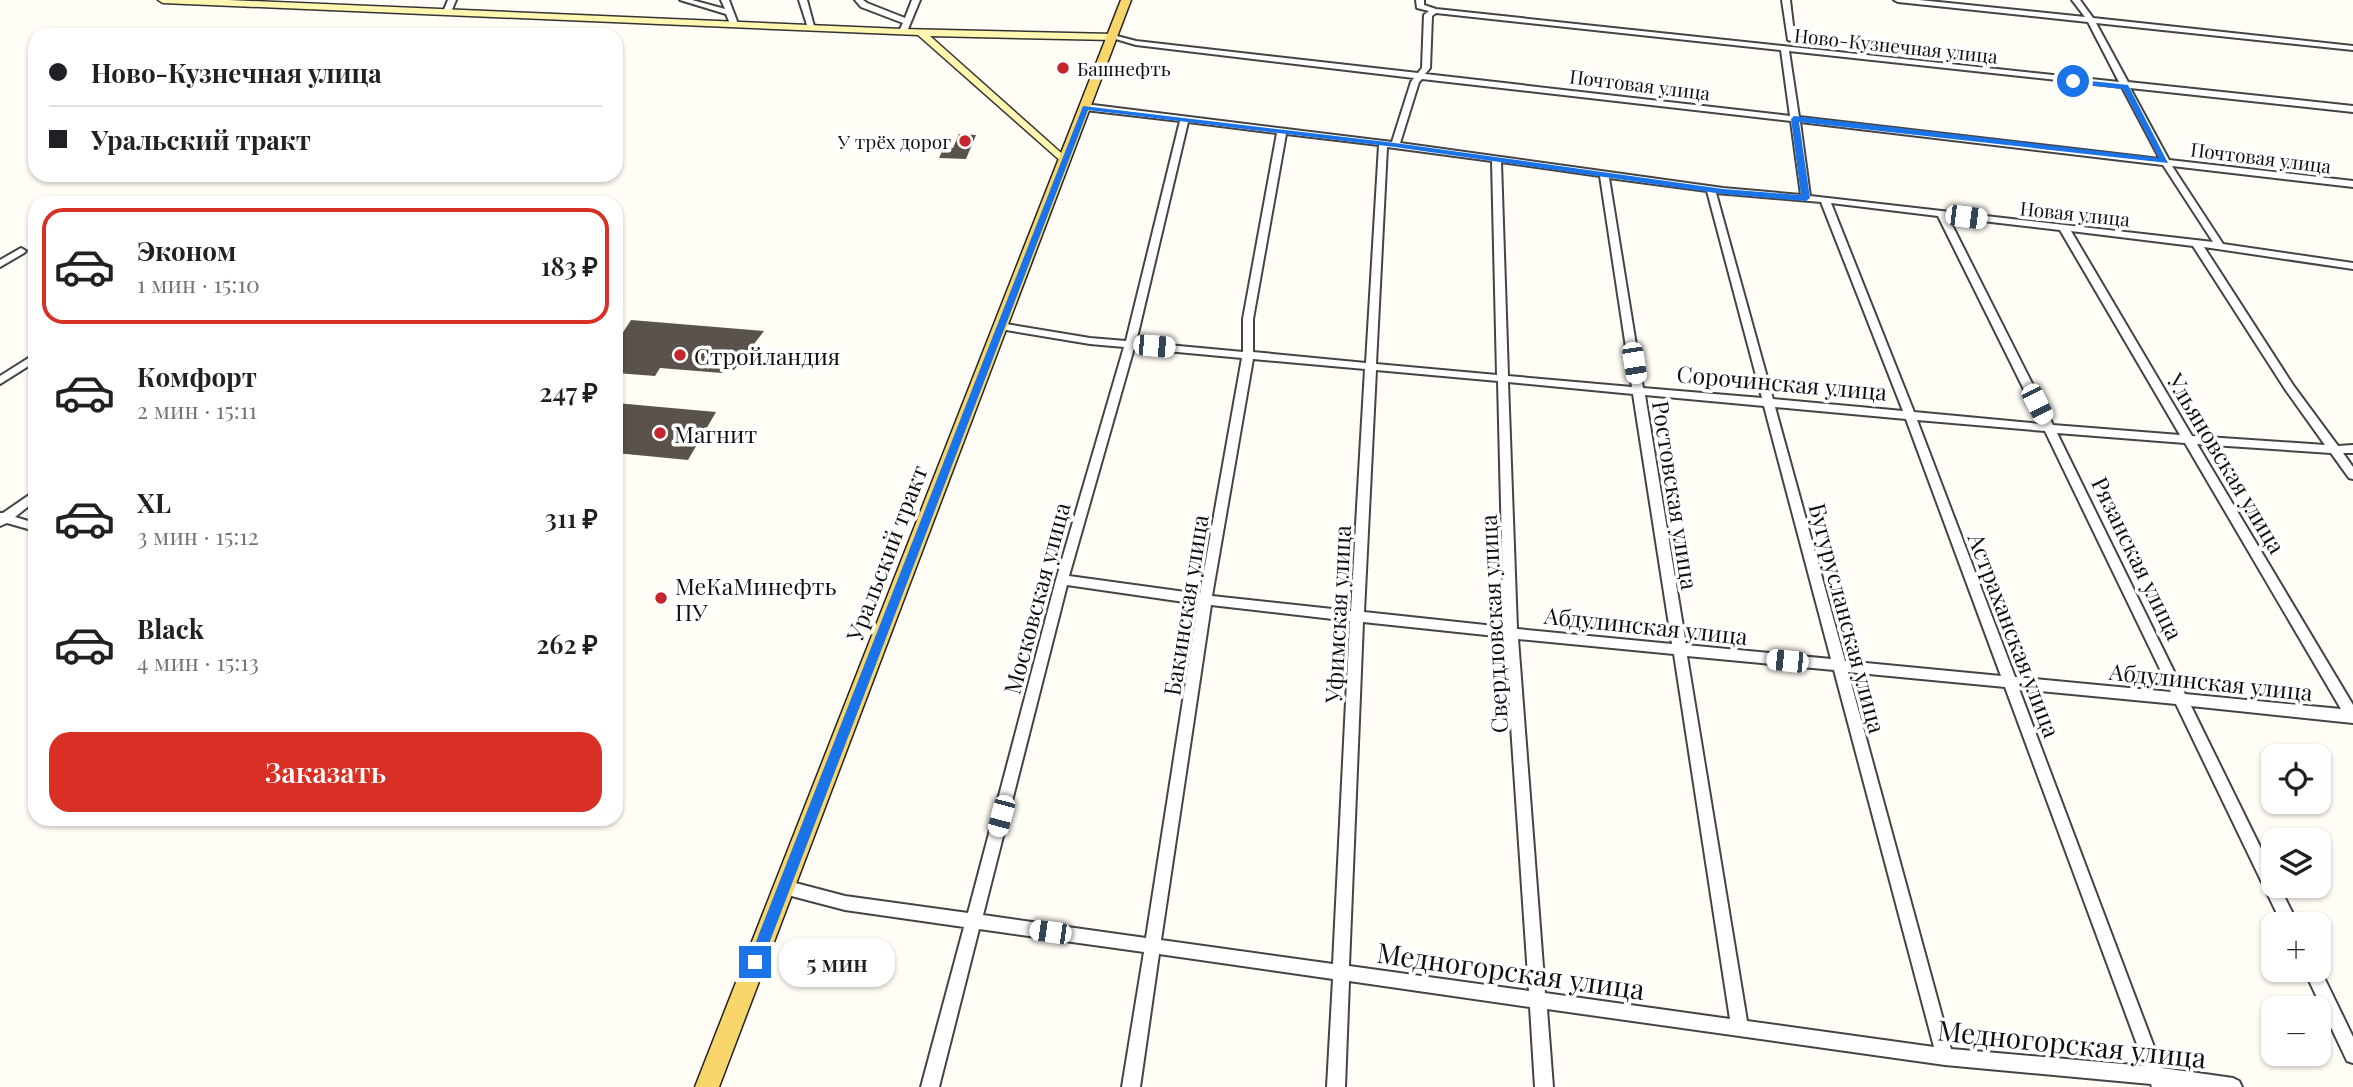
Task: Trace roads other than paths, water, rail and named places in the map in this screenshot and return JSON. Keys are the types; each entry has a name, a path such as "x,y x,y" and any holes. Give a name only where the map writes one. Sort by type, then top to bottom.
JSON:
{"main road":[{"path":"163,0 313,3 447,12 812,28 905,27 921,33 1113,37"},
{"name":"Уральский тракт","path":"707,1087 1126,0"},
{"path":"921,33 1065,161"}],"street":[{"path":"447,12 452,0"},
{"path":"684,0 728,12"},
{"path":"725,0 734,24"},
{"path":"803,0 812,28"},
{"path":"859,0 905,27 916,0"},
{"path":"1420,0 1420,6 1424,9 1435,11"},
{"path":"1786,0 1792,40"},
{"path":"1898,0 2353,48"},
{"name":"Почтовая улица","path":"2076,0 2090,19 2165,161 2220,246"},
{"name":"Ново-Кузнечная улица","path":"1435,11 2125,87 2353,109"},
{"name":"Уфимская улица","path":"1336,1087 1357,615 1371,366 1389,144 1415,82 1426,68 1428,15 1435,11"},
{"name":"Почтовая улица","path":"1113,37 1136,43 2353,184"},
{"path":"1785,49 1806,198"},
{"name":"Новая улица","path":"1085,107 1389,144 1711,190 1825,200 2220,246 2353,266"},
{"name":"Московская улица","path":"930,1087 1062,580 1130,344 1185,120"},
{"name":"Бакинская улица","path":"1131,1087 1205,600 1248,355 1248,319 1282,131"},
{"name":"Свердловская улица","path":"1496,159 1511,633 1544,1087"},
{"name":"Ростовская улица","path":"1604,174 1740,1028"},
{"name":"Бугурусланская улица","path":"1711,190 1945,1057"},
{"name":"Астраханская улица","path":"1825,200 1910,415 2159,1082"},
{"name":"Рязанская улица","path":"1941,214 2049,428 2284,912"},
{"name":"Ульяновская улица","path":"2066,230 2353,717"},
{"path":"2197,244 2289,387 2353,475"},
{"path":"0,264 21,251"},
{"name":"Сорочинская улица","path":"1000,327 1130,344 2049,428 2337,450 2353,449"},
{"path":"0,381 28,362"},
{"path":"2,519 28,500"},
{"path":"2,519 28,525"},
{"name":"Абдулинская улица","path":"1062,580 1205,600 1511,633 2353,717"},
{"name":"Медногорская улица","path":"784,887 845,903 1945,1057 2159,1082 2233,1087"},
{"path":"2318,982 2353,1055"}],"place":[{"name":"Башнефть","path":"1063,68"},
{"name":"У трёх дорог","path":"965,141"},
{"name":"Стройландия","path":"680,355"},
{"name":"Магнит","path":"660,433"},
{"name":"МеКаМинефть ПУ","path":"661,598"}]}
